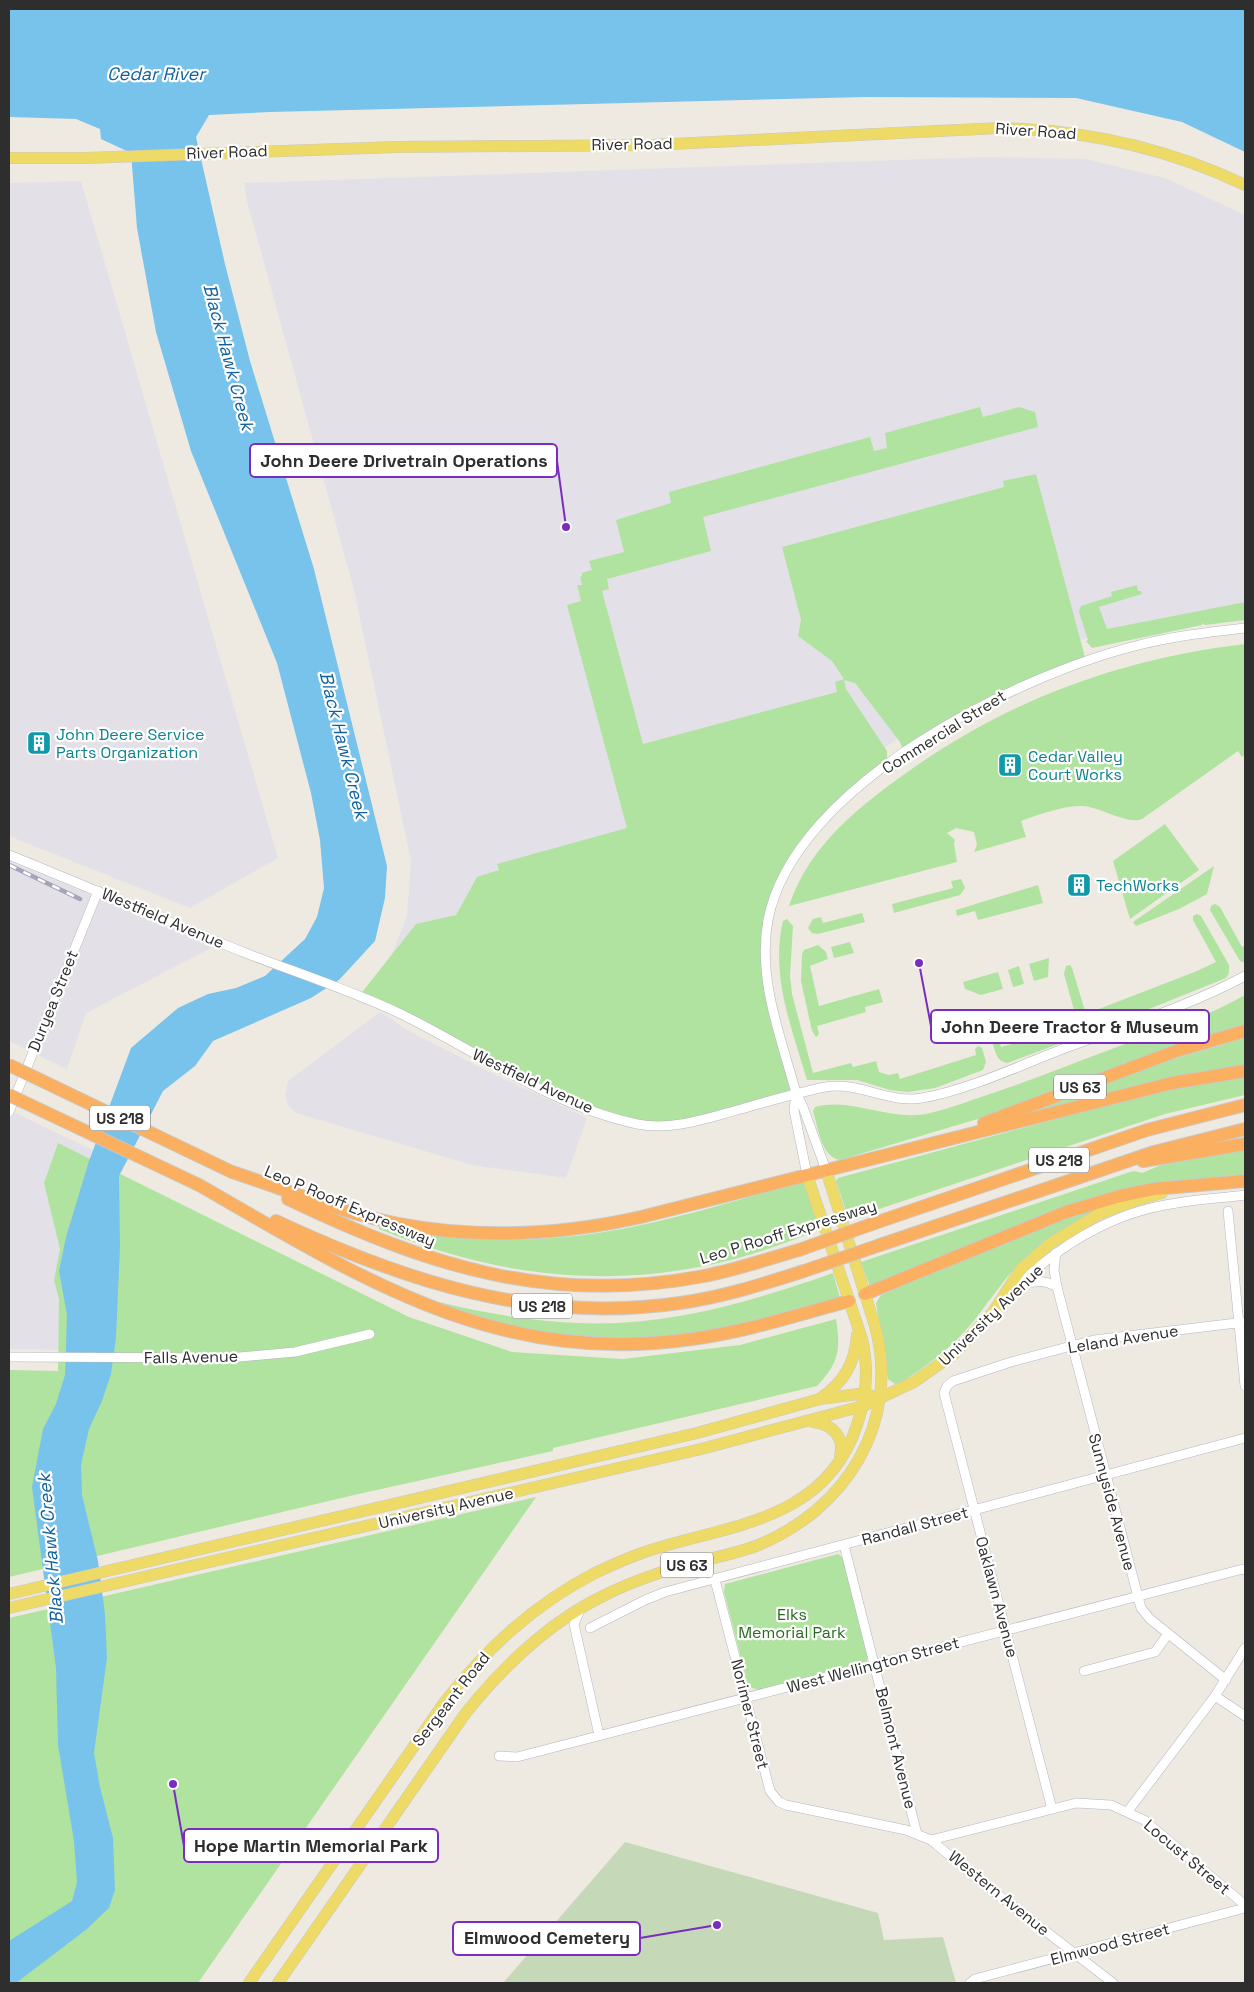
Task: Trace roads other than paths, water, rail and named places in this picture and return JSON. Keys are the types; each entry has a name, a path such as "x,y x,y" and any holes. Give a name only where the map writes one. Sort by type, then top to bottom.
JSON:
{"highway":[{"name":"US 63","path":"807,1175 915,1147 1176,1051 1245,1031"},
{"name":"US 218","path":"9,1065 232,1172 297,1198"},
{"path":"915,1147 1172,1083 1245,1071"},
{"name":"US 218","path":"9,1096 199,1185 286,1230 432,1284 501,1300 593,1310 682,1303 743,1290 1109,1167 1187,1142 1245,1128"},
{"name":"Leo P Rooff Expressway","path":"297,1198 409,1252 436,1261 496,1276 562,1285 622,1287 678,1280 728,1270 798,1250 1147,1130 1245,1105"},
{"path":"1109,1167 1245,1144"},
{"path":"297,1198 422,1228 481,1233 532,1233 614,1223 807,1175"},
{"path":"865,1294 1056,1216 1094,1203 1154,1189 1245,1180"},
{"path":"286,1230 359,1276 448,1314 512,1332 570,1342 642,1343 690,1340 745,1330 849,1301"}],"main road":[{"name":"River Road","path":"9,158 85,158 397,147 652,145 971,128 1029,128 1086,134 1142,146 1197,164 1245,185"},
{"name":"Sergeant Road","path":"278,1983 484,1690 519,1654 583,1606 634,1582 659,1573 754,1547 795,1526 834,1494 858,1463 872,1428 880,1399 882,1374 880,1349 865,1294 826,1170"},
{"name":"Sergeant Road","path":"249,1983 444,1703 471,1669 502,1637 541,1605 567,1588 625,1560 655,1549 748,1524 785,1509 814,1489 838,1464 854,1435 863,1406 866,1393 866,1365 858,1328 807,1175"},
{"path":"993,1312 1021,1269 1051,1243 1081,1224 1137,1200 1220,1183"},
{"path":"849,1301 865,1294"},
{"name":"University Avenue","path":"10,1608 701,1449 863,1406 914,1382 942,1364 967,1341 993,1312"},
{"path":"820,1399 836,1388 848,1371 856,1347 858,1328"},
{"path":"866,1393 880,1399"},
{"name":"University Avenue","path":"9,1594 668,1439 820,1399 866,1393"},
{"path":"809,1421 826,1424 837,1433 842,1444 838,1464"}],"street":[{"name":"Commercial Street","path":"796,1093 768,989 766,944 768,921 782,878 808,838 824,821 887,765 969,713 1015,688 1086,661 1138,645 1245,628"},
{"name":"Westfield Avenue","path":"9,855 249,954 359,996 404,1016 512,1074 564,1099 638,1124 681,1125 796,1093 839,1086 906,1100 932,1096 996,1075 1205,995 1245,976"},
{"name":"Duryea Street","path":"9,1112 98,891"},
{"path":"796,1093 826,1170"},
{"path":"796,1093 794,1110 807,1175"},
{"name":"University Avenue","path":"993,1312 1016,1287 1056,1253 1097,1228 1139,1211 1176,1203 1245,1195"},
{"path":"1228,1211 1242,1322 1245,1386"},
{"name":"Sunnyside Avenue","path":"1056,1253 1054,1270 1057,1288 1136,1596 1145,1614 1226,1680"},
{"path":"1016,1287 1042,1280 1057,1288"},
{"name":"Leland Avenue","path":"947,1386 953,1381 1011,1362 1094,1340 1242,1322"},
{"name":"Falls Avenue","path":"9,1357 229,1358 295,1352 370,1334"},
{"name":"Oaklawn Avenue","path":"947,1386 944,1393 1052,1809"},
{"name":"Randall Street","path":"590,1628 665,1592 1245,1438"},
{"name":"Belmont Avenue","path":"844,1545 917,1834"},
{"name":"West Wellington Street","path":"499,1756 516,1757 1136,1596 1245,1570"},
{"name":"Norimer Street","path":"716,1580 770,1791"},
{"path":"583,1606 575,1617 574,1624 600,1736"},
{"path":"1084,1671 1155,1652 1168,1634"},
{"path":"1128,1811 1215,1696 1245,1648"},
{"path":"1215,1696 1245,1716"},
{"name":"Western Avenue","path":"770,1791 779,1802 917,1834 931,1840 979,1880 1113,1983"},
{"name":"Locust Street","path":"931,1840 1052,1809 1088,1802 1111,1805 1128,1811 1144,1820 1244,1902"},
{"name":"Elmwood Street","path":"973,1981 1244,1902"}],"water":[{"path":"9,9 1245,9 1245,152 1182,122 1076,98 866,97 209,115 196,137 225,264 250,361 314,569 387,866 385,898 375,941 339,980 311,998 213,1041 195,1066 163,1091 119,1176 120,1247 116,1338 111,1374 102,1401 89,1429 81,1465 82,1495 98,1561 105,1614 107,1658 94,1753 100,1787 113,1838 115,1890 109,1908 87,1929 16,1983 9,1983 9,1941 72,1901 77,1882 74,1841 58,1745 56,1668 32,1487 43,1429 56,1404 65,1375 67,1315 59,1271 66,1237 89,1161 131,1048 178,1008 208,994 236,988 265,976 305,939 317,917 324,888 320,840 311,793 277,663 191,451 156,332 137,228 131,153 101,139 100,129 76,119 9,117"}],"railway":[{"path":"9,865 80,899"}],"place":[{"name":"John Deere Drivetrain Operations","path":"566,527"},
{"name":"John Deere Service Parts Organization","path":"39,743"},
{"name":"Cedar Valley Court Works","path":"1010,765"},
{"name":"TechWorks","path":"1079,885"},
{"name":"John Deere Tractor & Museum","path":"919,963"},
{"name":"Hope Martin Memorial Park","path":"173,1784"},
{"name":"Elmwood Cemetery","path":"717,1925"}],"water label":[{"name":"Cedar River","path":"156,73"},
{"name":"Black Hawk Creek","path":"229,357"},
{"name":"Black Hawk Creek","path":"344,745"},
{"name":"Black Hawk Creek","path":"50,1549"}],"park label":[{"name":"Elks Memorial Park","path":"792,1623"}]}
